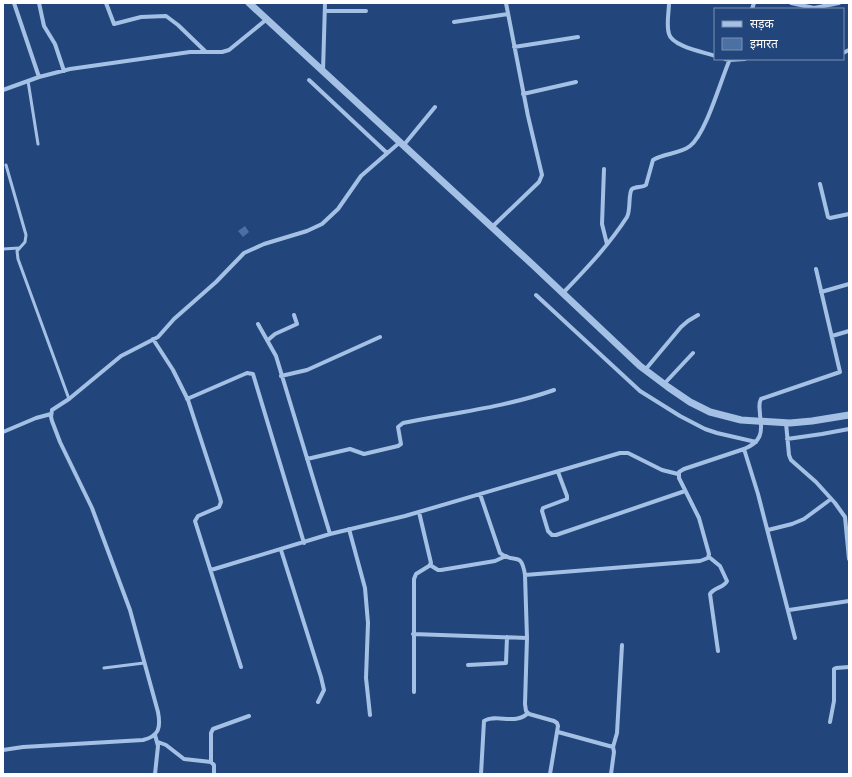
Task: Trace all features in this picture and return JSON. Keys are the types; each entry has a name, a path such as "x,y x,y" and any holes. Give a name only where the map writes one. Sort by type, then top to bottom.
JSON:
{"street":[{"path":"14,3 39,78"},
{"path":"39,3 44,26 56,44 64,71"},
{"path":"106,3 114,24 141,17 166,16 206,52"},
{"path":"249,3 264,22 323,72 645,370 690,402 710,412 761,424 787,425 849,415"},
{"path":"323,72 325,3"},
{"path":"492,227 539,182 542,175 523,94 506,3"},
{"path":"669,3 668,30 672,40 678,44 714,56"},
{"path":"791,3 814,8 839,3"},
{"path":"324,11 366,11"},
{"path":"454,22 508,14"},
{"path":"3,90 64,71 179,53 222,52 229,50 264,22"},
{"path":"514,46 578,37"},
{"path":"563,293 607,244 628,214 632,190 644,187 646,185 653,160 688,147 698,137 710,112 728,60"},
{"path":"308,80 387,153"},
{"path":"523,94 576,82"},
{"path":"3,432 36,418 50,414 52,410 121,356 162,333 174,320 216,282 244,253 264,244 307,231 322,224 341,205 361,176 387,153 401,144 435,107"},
{"path":"604,169 602,224 607,244"},
{"path":"820,184 828,217 849,214"},
{"path":"678,474 684,468 753,445 760,433 761,424 759,404 761,399 840,372 816,269"},
{"path":"821,292 849,284"},
{"path":"536,295 640,391 680,416 705,429 756,442"},
{"path":"268,340 275,334 297,324 294,315"},
{"path":"645,370 681,327 698,315"},
{"path":"258,324 276,356 330,534"},
{"path":"832,336 849,331"},
{"path":"281,376 307,370 380,337"},
{"path":"153,339 173,370 187,399 221,502 219,507 198,516 196,521 241,667"},
{"path":"664,384 692,352"},
{"path":"187,399 246,373 253,374 304,543"},
{"path":"307,459 350,449 364,454 398,446 401,441 398,427 403,423 512,402 554,390"},
{"path":"3,750 23,747 142,740 152,738 159,729 159,717 130,610 96,519 82,486 60,442 50,414"},
{"path":"787,425 789,455 791,460 816,482 844,517 849,559"},
{"path":"787,436 822,434 849,428"},
{"path":"744,449 768,530 795,638"},
{"path":"211,570 330,534 419,512 620,453 628,453 662,470 678,474"},
{"path":"558,472 567,498 565,501 543,508 542,511 548,531 552,535 578,528 685,490"},
{"path":"678,474 699,518 709,557 720,566 727,581 726,584 712,590 710,594 718,651"},
{"path":"480,494 500,553 523,563 525,575 527,638 525,704 526,711 528,713 557,723 558,732 550,774"},
{"path":"768,530 792,524 804,519 831,499"},
{"path":"419,512 431,563 430,565"},
{"path":"350,529 363,575 366,594 368,623 366,678 370,715"},
{"path":"281,550 321,677 324,690 318,702"},
{"path":"430,565 438,570 441,570 487,562 506,556"},
{"path":"525,575 700,561 709,557"},
{"path":"414,692 414,576 419,571 430,565"},
{"path":"789,610 849,601"},
{"path":"413,634 527,638"},
{"path":"468,665 506,663 507,637"},
{"path":"611,774 614,752 613,747 616,733 622,644"},
{"path":"830,722 834,702 834,670 836,668 849,667"},
{"path":"481,774 484,721 489,719 519,719 528,713"},
{"path":"214,774 211,733 213,729 249,716"},
{"path":"558,732 613,747"},
{"path":"155,735 158,742 155,774"},
{"path":"158,742 166,745 184,759 212,762"}],"lane":[{"path":"28,81 38,144"},
{"path":"6,165 26,235 25,242 17,251 18,259 68,399"},
{"path":"3,249 19,248"},
{"path":"104,668 144,663"}],"building":[{"path":"245,226 249,232 243,237 238,231"}]}
